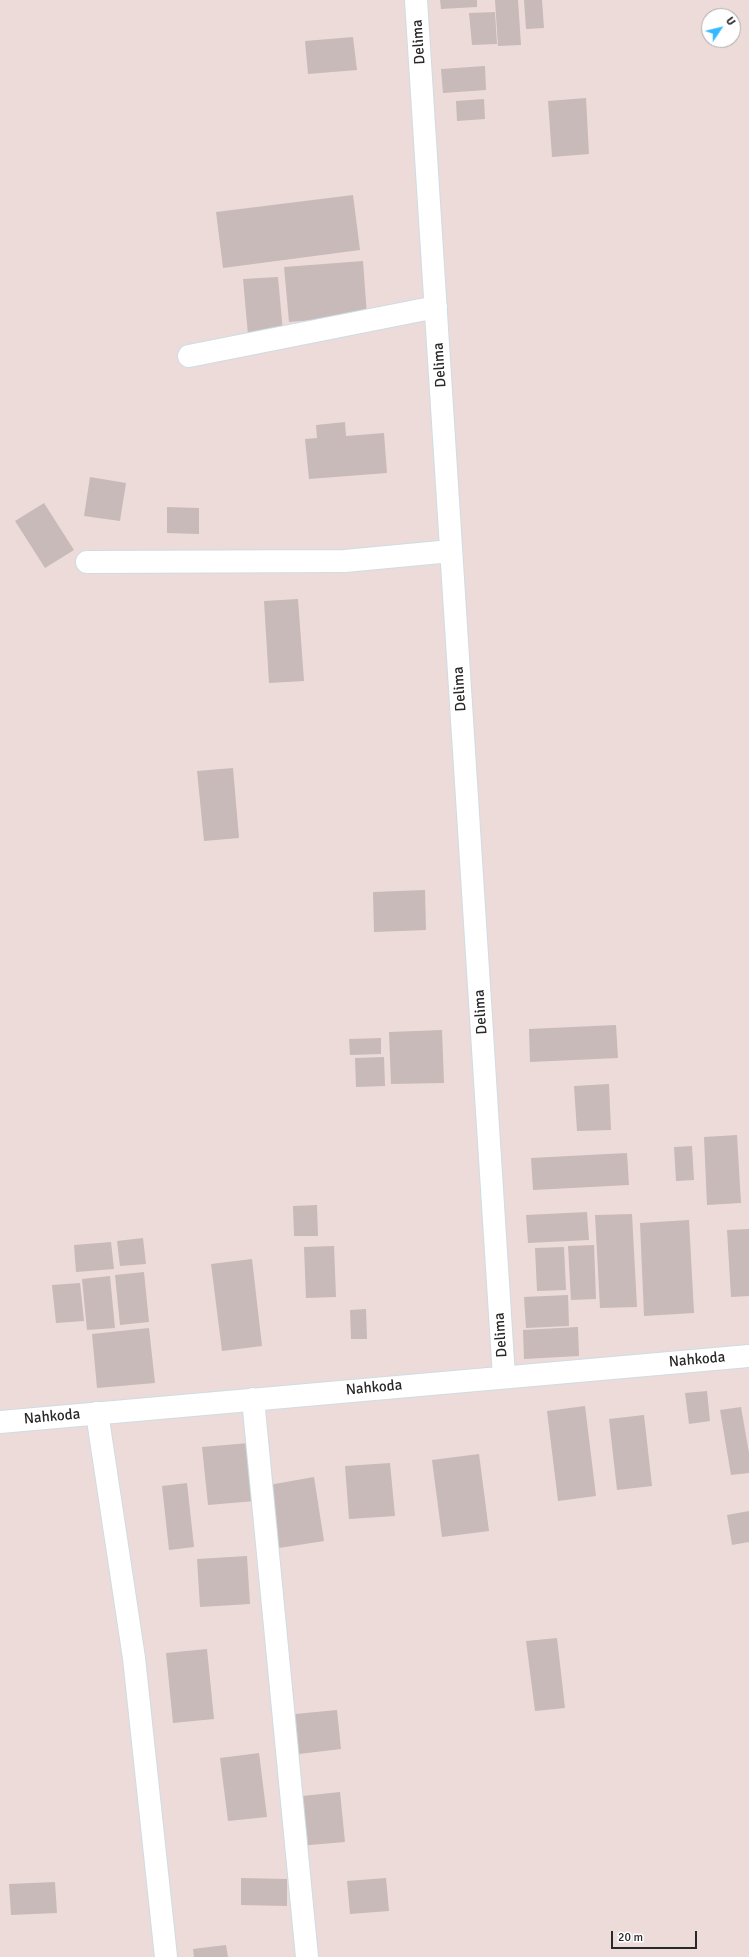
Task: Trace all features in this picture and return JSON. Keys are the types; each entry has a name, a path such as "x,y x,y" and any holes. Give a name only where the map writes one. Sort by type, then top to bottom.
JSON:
{"street":[{"name":"Delima","path":"416,0 504,1377"},
{"path":"189,356 436,307"},
{"path":"87,562 345,562 451,551"},
{"name":"Nahkoda","path":"0,1422 749,1356"},
{"path":"253,1399 306,1957"},
{"path":"97,1413 134,1658 166,1957"}],"building":[{"path":"440,0 477,0 477,7 441,9"},
{"path":"495,0 518,0 521,45 498,46"},
{"path":"524,0 542,0 544,28 526,29"},
{"path":"495,12 497,44 472,45 469,13"},
{"path":"353,37 357,70 308,74 305,41"},
{"path":"485,66 486,90 443,93 441,69"},
{"path":"586,98 589,154 552,157 548,101"},
{"path":"484,99 485,119 457,121 456,101"},
{"path":"353,195 360,250 223,268 216,212"},
{"path":"363,261 367,316 289,322 284,267"},
{"path":"278,277 283,332 248,335 243,279"},
{"path":"345,422 346,436 384,433 387,473 309,479 305,439 317,438 316,425"},
{"path":"90,477 126,483 120,521 84,516"},
{"path":"44,503 74,550 45,568 15,521"},
{"path":"167,507 199,508 199,534 167,533"},
{"path":"298,599 304,681 269,683 264,601"},
{"path":"233,768 239,838 204,841 197,771"},
{"path":"425,890 426,930 374,932 373,892"},
{"path":"616,1025 618,1058 530,1062 529,1029"},
{"path":"442,1030 444,1083 391,1084 389,1032"},
{"path":"381,1038 381,1054 350,1055 349,1039"},
{"path":"384,1057 385,1086 356,1087 355,1058"},
{"path":"609,1084 611,1130 577,1131 574,1086"},
{"path":"737,1135 741,1203 707,1205 704,1137"},
{"path":"692,1146 694,1180 676,1181 674,1147"},
{"path":"627,1153 629,1185 533,1190 531,1158"},
{"path":"317,1205 318,1236 294,1236 293,1206"},
{"path":"587,1212 589,1240 528,1243 526,1215"},
{"path":"632,1214 637,1307 600,1308 595,1215"},
{"path":"689,1220 694,1313 644,1316 640,1223"},
{"path":"749,1229 749,1296 731,1297 727,1230"},
{"path":"143,1238 146,1264 120,1266 117,1241"},
{"path":"111,1242 114,1269 76,1272 74,1245"},
{"path":"594,1245 596,1299 571,1300 568,1246"},
{"path":"334,1246 336,1297 306,1298 304,1247"},
{"path":"564,1247 566,1290 537,1291 535,1248"},
{"path":"252,1259 262,1346 222,1351 211,1264"},
{"path":"144,1272 149,1322 120,1325 115,1275"},
{"path":"110,1276 115,1328 87,1330 82,1279"},
{"path":"80,1283 84,1321 56,1323 52,1285"},
{"path":"568,1295 569,1326 526,1328 524,1297"},
{"path":"366,1309 367,1339 351,1339 350,1310"},
{"path":"578,1327 579,1356 524,1359 523,1330"},
{"path":"149,1328 155,1383 97,1388 92,1334"},
{"path":"707,1391 710,1421 689,1424 685,1393"},
{"path":"585,1406 596,1496 558,1501 547,1411"},
{"path":"741,1407 749,1453 749,1473 731,1475 720,1410"},
{"path":"644,1415 652,1486 617,1490 609,1419"},
{"path":"249,1443 255,1501 208,1505 202,1447"},
{"path":"479,1454 489,1531 442,1537 432,1460"},
{"path":"390,1463 395,1516 349,1519 345,1466"},
{"path":"314,1477 324,1541 279,1548 269,1485"},
{"path":"187,1483 194,1547 169,1550 162,1486"},
{"path":"749,1511 749,1542 732,1545 727,1515"},
{"path":"247,1556 250,1604 200,1607 197,1559"},
{"path":"557,1638 565,1708 535,1711 526,1641"},
{"path":"207,1649 214,1719 173,1723 166,1653"},
{"path":"337,1710 341,1749 299,1754 295,1714"},
{"path":"259,1753 267,1817 228,1821 220,1758"},
{"path":"340,1792 345,1842 298,1846 293,1797"},
{"path":"241,1878 287,1879 287,1906 241,1905"},
{"path":"386,1878 389,1911 350,1914 347,1881"},
{"path":"55,1882 57,1913 11,1915 9,1884"},
{"path":"226,1945 228,1957 194,1957 193,1949"}]}
